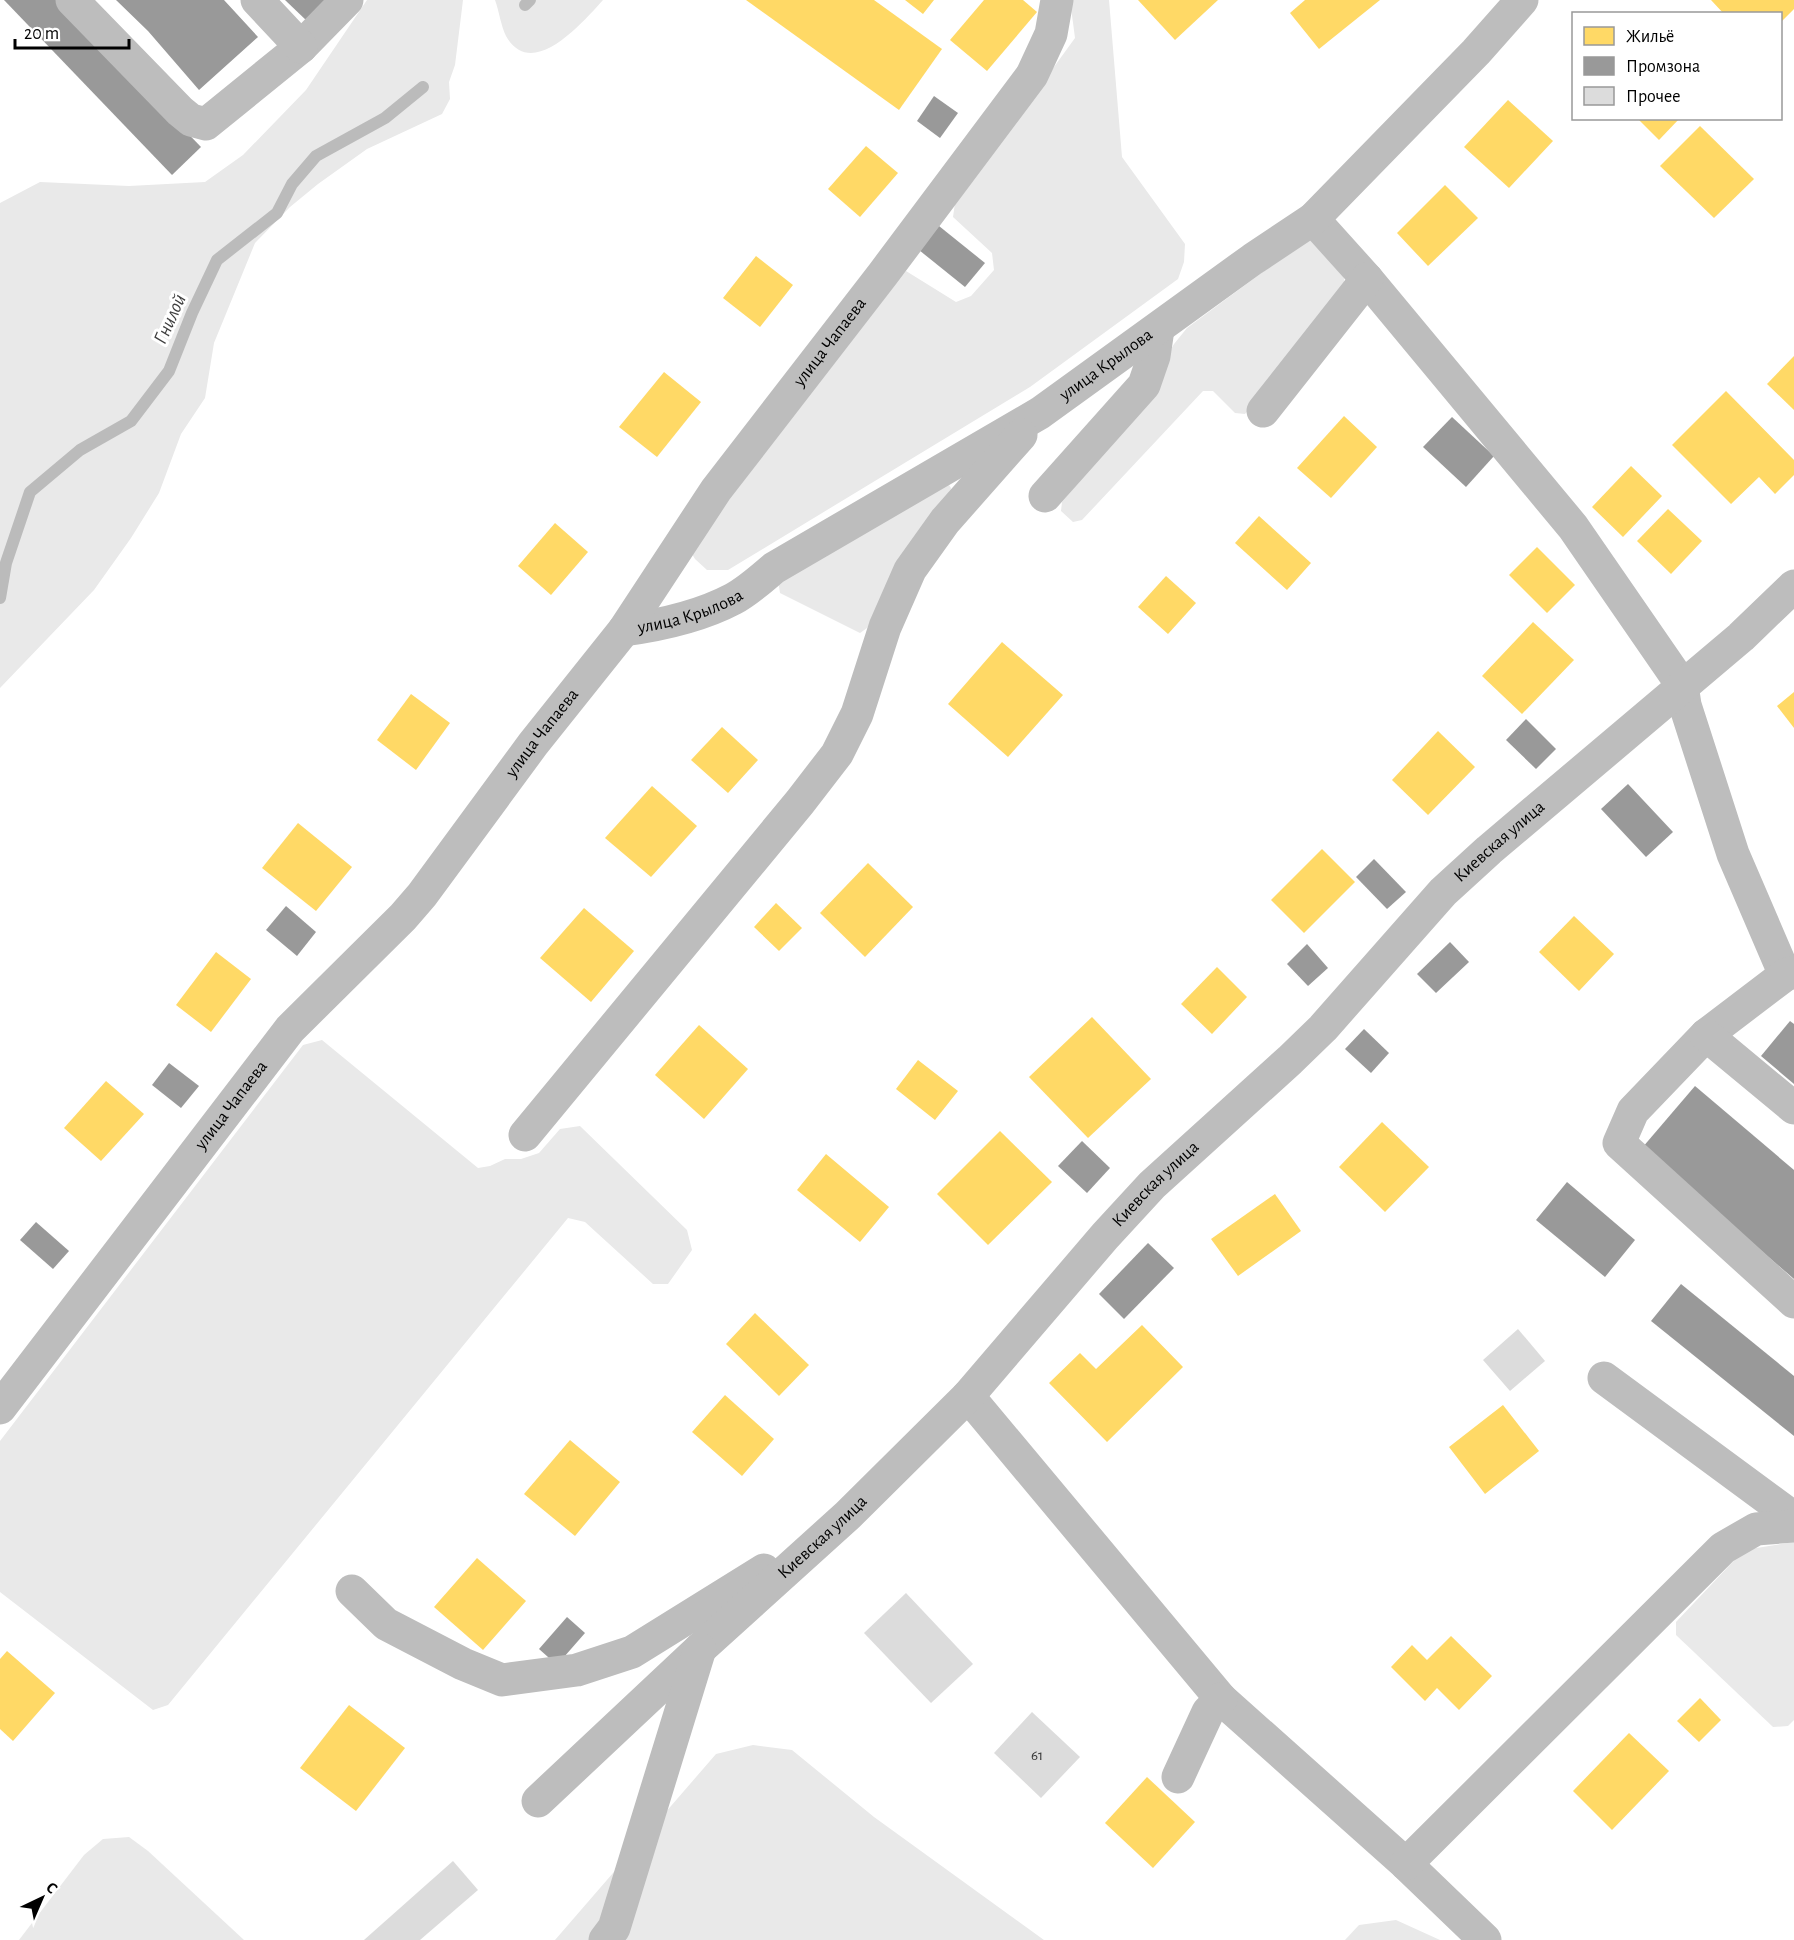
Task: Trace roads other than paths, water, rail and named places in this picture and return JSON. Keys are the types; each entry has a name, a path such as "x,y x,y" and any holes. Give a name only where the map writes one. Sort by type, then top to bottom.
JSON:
{"street":[{"path":"72,0 180,111 191,120 206,124 301,47 347,0"},
{"path":"257,0 301,47"},
{"name":"улица Чапаева","path":"0,1408 291,1029 422,895 533,744 624,630 716,490 883,274 1032,75 1051,34 1056,0"},
{"name":"улица Крылова","path":"624,630 679,620 732,599 748,590 774,568 1040,413 1313,219 1476,52 1522,0"},
{"path":"1313,219 1367,279 1573,527 1682,685 1685,705 1733,854 1789,974 1706,1035 1633,1111 1619,1143 1794,1302"},
{"path":"1263,411 1367,279"},
{"path":"1045,496 1144,386 1154,356 1158,329"},
{"path":"525,1135 837,754 857,714 885,627 910,570 945,521 1040,413"},
{"name":"Киевская улица","path":"538,1801 701,1648 848,1515 968,1396 1105,1236 1152,1185 1323,1028 1443,892 1489,850 1741,637 1794,586"},
{"path":"1706,1035 1794,1108"},
{"path":"1604,1378 1794,1518"},
{"path":"968,1396 1221,1699 1406,1864 1485,1940"},
{"path":"352,1591 386,1624 463,1664 502,1680 577,1670 632,1652 848,1515"},
{"path":"1406,1864 1723,1548 1756,1529 1794,1526"},
{"path":"605,1940 615,1928 701,1648"},
{"path":"1178,1777 1208,1712 1221,1699"}],"waterway":[{"name":"Гнилой","path":"525,5 530,0"},
{"name":"Гнилой","path":"0,598 6,563 30,492 80,450 131,421 169,371 192,313 217,260 277,213 292,184 316,156 385,118 423,87"}]}
